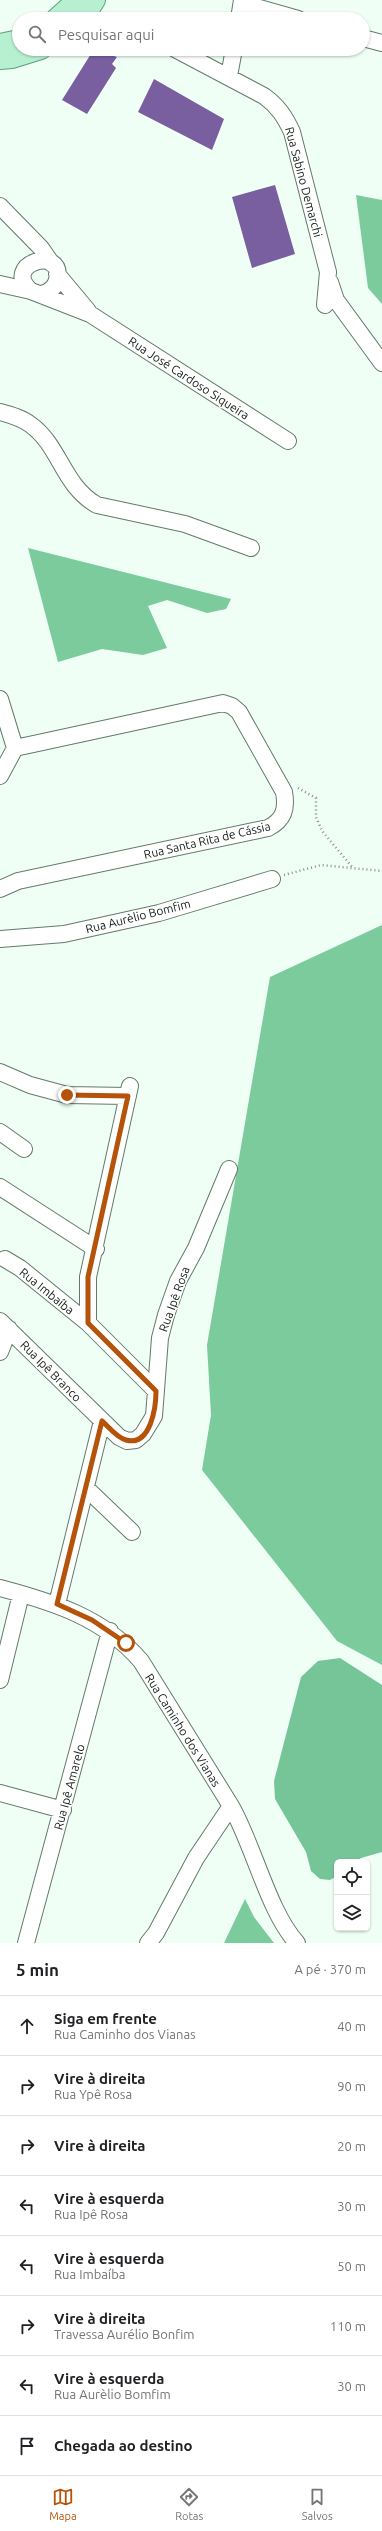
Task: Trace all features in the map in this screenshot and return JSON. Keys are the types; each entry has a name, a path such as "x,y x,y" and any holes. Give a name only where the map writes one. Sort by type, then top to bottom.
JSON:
{"main road":[{"path":"0,44 12,41"},
{"path":"0,59 18,56"}],"street":[{"path":"240,12 242,1 276,12"},
{"path":"370,40 382,44"},
{"name":"Rua Sabino Demarchi","path":"189,56 264,96 276,105 286,118 292,132 327,275 325,306"},
{"path":"229,76 233,56"},
{"name":"Rua José Cardoso Siqueira","path":"0,206 41,248 55,269 90,314"},
{"name":"Rua José Cardoso Siqueira","path":"17,224 28,266"},
{"path":"0,275 42,260 55,269 57,280 52,289 36,292 24,284 28,266"},
{"path":"327,275 336,300 382,363"},
{"name":"Rua José Cardoso Siqueira","path":"0,284 36,292 90,314 288,441"},
{"path":"0,412 32,425 41,435 74,487 84,498 97,505 185,524 251,548"},
{"path":"0,699 15,748 0,776"},
{"name":"Rua Santa Rita de Cássia","path":"0,890 18,881 268,828 277,823 283,815 286,804 284,792 239,712 232,706 223,703 15,748"},
{"name":"Rua Aurèlio Bomfim","path":"0,939 64,934 159,913 272,879"},
{"path":"0,1072 30,1085 67,1095 129,1091 96,1249 88,1277 88,1323"},
{"path":"0,1132 24,1149"},
{"name":"Rua Ipê Rosa","path":"143,1434 154,1416 160,1338 166,1315 178,1281 196,1248 229,1170"},
{"path":"0,1187 96,1249"},
{"name":"Rua Imbaíba","path":"5,1259 20,1268 88,1323 156,1391"},
{"path":"0,1352 4,1325"},
{"name":"Rua Ipê Branco","path":"4,1325 119,1437 127,1441 136,1440 143,1434"},
{"path":"57,1604 102,1421"},
{"path":"86,1488 132,1532"},
{"name":"Rua Caminho dos Vianas","path":"0,1588 57,1604 110,1631 126,1643 141,1661 231,1806 244,1829 279,1915 289,1934 297,1943"},
{"path":"0,1680 21,1594"},
{"name":"Rua Ipê Amarelo","path":"26,1943 110,1631"},
{"path":"0,1793 63,1810"},
{"path":"148,1943 156,1933 196,1858 231,1806"}],"path":[{"path":"276,777 316,798 316,817 322,831 353,868"},
{"path":"272,879 321,865 382,871"}],"shaded area":[{"path":"356,195 382,200 382,304 368,288"},
{"path":"28,548 231,599 226,609 207,613 167,600 148,606 167,648 143,655 102,649 58,662"},
{"path":"382,925 382,1665 337,1641 202,1470 211,1415 207,1345 270,977"},
{"path":"340,1658 382,1685 382,1852 360,1859 334,1859 334,1878 330,1880 320,1879 311,1871 306,1852 275,1799 274,1781 301,1677 318,1661"},
{"path":"245,1899 254,1917 274,1943 224,1943"}],"building":[{"path":"90,56 117,57 112,64 116,68 87,114 62,100"},
{"path":"154,79 224,119 212,150 138,112"},
{"path":"275,185 295,254 252,268 232,197"}],"route":[{"path":"67,1095 128,1096 96,1249 88,1277 88,1323 156,1391 156,1405 150,1426 136,1440 127,1441 119,1437 102,1421 57,1604 92,1620 126,1643"}]}
